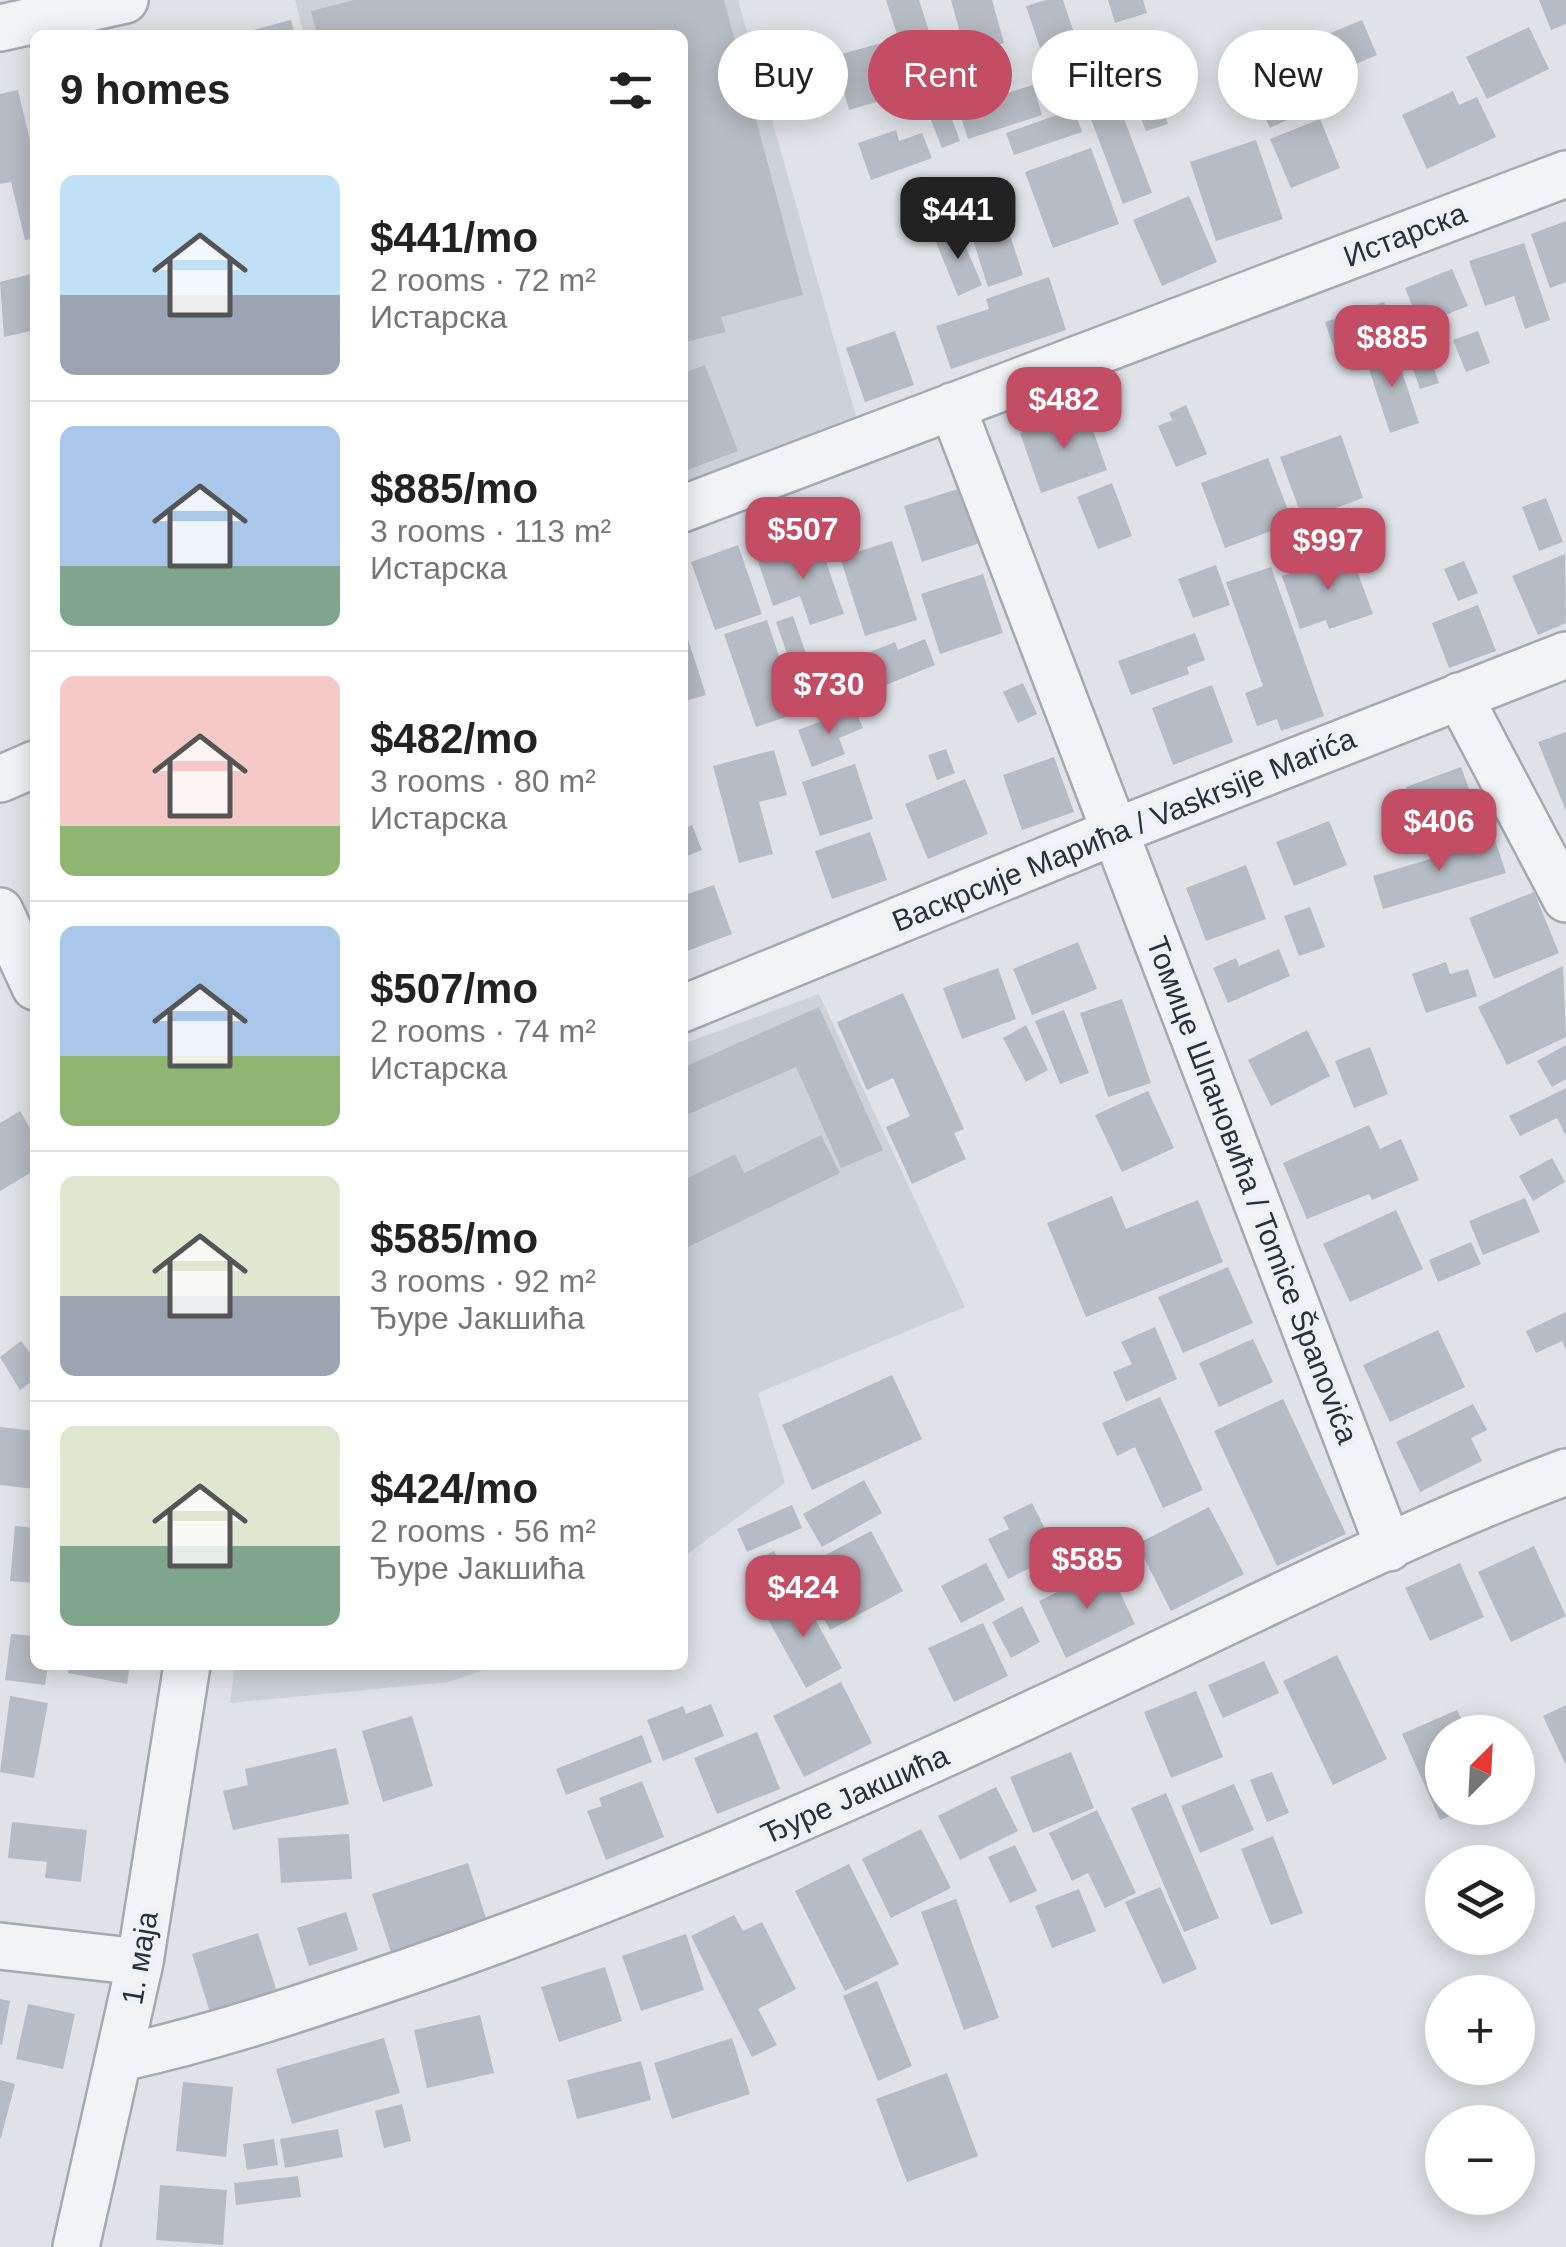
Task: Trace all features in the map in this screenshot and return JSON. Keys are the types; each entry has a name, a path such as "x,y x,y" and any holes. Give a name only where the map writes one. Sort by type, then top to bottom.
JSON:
{"street":[{"path":"0,28 125,0"},
{"name":"Истарска","path":"688,507 1566,174"},
{"name":"Томице Шпановића / Tomice Španovića","path":"952,406 1390,1548"},
{"name":"Васкрсије Марића / Vaskrsije Marića","path":"688,1006 1566,654"},
{"path":"1459,696 1566,899"},
{"path":"0,778 30,766"},
{"path":"0,912 30,976"},
{"name":"Ђуре Јакшића","path":"121,2058 218,2037 573,1915 849,1801 1498,1498 1566,1472"},
{"name":"1. маја","path":"76,2247 140,1962 185,1670"},
{"path":"0,1946 140,1962"}],"shaded area":[{"path":"295,0 738,0 746,30 718,30 718,120 772,120 857,420 688,485 688,30 303,30"},
{"path":"819,994 965,1307 758,1393 785,1483 688,1553 688,1042"},
{"path":"234,1670 483,1670 448,1682 230,1703"}],"building":[{"path":"354,0 724,0 732,30 718,30 718,120 756,120 803,295 721,317 726,332 688,342 688,30 316,30 311,11"},
{"path":"886,0 919,0 929,30 896,30"},
{"path":"951,0 992,0 1000,30 959,30"},
{"path":"1063,0 1073,30 1034,30 1026,6"},
{"path":"1108,0 1143,0 1147,13 1115,23"},
{"path":"1539,0 1566,0 1566,24 1551,30"},
{"path":"291,20 294,30 253,30"},
{"path":"1362,20 1377,55 1358,63 1358,30 1338,30"},
{"path":"1529,27 1549,69 1487,99 1466,57"},
{"path":"868,47 868,104 849,110 848,106 848,52"},
{"path":"1032,85 1032,118 968,139 962,120 1012,120 1012,92"},
{"path":"18,90 30,141 30,239 25,240 11,182 0,184 0,94"},
{"path":"1453,91 1459,105 1477,97 1496,137 1427,169 1402,115"},
{"path":"931,120 952,120 960,141 942,148"},
{"path":"1043,120 1078,120 1082,132 1014,155 1006,133"},
{"path":"1091,120 1124,120 1152,193 1123,204"},
{"path":"1142,120 1166,120 1168,124 1146,131"},
{"path":"1266,120 1287,120 1270,128"},
{"path":"1320,120 1340,168 1291,188 1270,139"},
{"path":"896,130 899,141 922,133 932,158 871,180 858,143"},
{"path":"1256,140 1283,219 1216,241 1190,162"},
{"path":"1091,148 1119,224 1053,248 1025,172"},
{"path":"1189,196 1217,262 1162,286 1133,220"},
{"path":"999,201 1023,275 988,287 964,212"},
{"path":"1566,221 1566,282 1550,288 1531,234"},
{"path":"958,228 982,285 958,296 934,237"},
{"path":"1524,243 1550,320 1525,329 1514,296 1485,306 1469,261"},
{"path":"1452,269 1468,306 1420,325 1405,288"},
{"path":"30,274 30,331 4,337 0,282"},
{"path":"1049,277 1066,330 951,369 936,326 989,309 986,299"},
{"path":"1384,302 1398,340 1338,360 1325,322"},
{"path":"895,331 914,385 865,402 846,348"},
{"path":"1478,331 1490,363 1466,372 1453,340"},
{"path":"1425,341 1439,383 1420,389 1405,347"},
{"path":"1394,348 1419,423 1390,433 1365,357"},
{"path":"705,365 738,451 688,470 688,372"},
{"path":"1186,405 1207,454 1176,467 1158,426 1172,420 1169,413"},
{"path":"1086,410 1107,470 1041,493 1020,433"},
{"path":"1341,435 1363,498 1303,520 1280,457"},
{"path":"1268,458 1293,523 1225,548 1201,483"},
{"path":"1112,483 1132,536 1098,549 1077,497"},
{"path":"961,488 980,543 922,562 904,506"},
{"path":"1546,498 1563,542 1539,551 1522,507"},
{"path":"819,541 844,614 810,625 800,596 773,606 758,561"},
{"path":"892,541 917,620 865,636 840,557"},
{"path":"738,545 762,614 715,630 691,562"},
{"path":"1350,552 1373,614 1329,629 1326,620 1300,629 1282,576"},
{"path":"1565,554 1566,623 1538,635 1512,576"},
{"path":"1464,561 1478,593 1458,601 1444,569"},
{"path":"1216,565 1230,605 1193,618 1178,579"},
{"path":"1271,567 1324,716 1281,731 1277,719 1257,726 1245,693 1263,686 1226,582"},
{"path":"983,574 1003,633 940,654 921,594"},
{"path":"1478,605 1496,651 1449,668 1432,623"},
{"path":"793,616 811,668 794,674 776,622"},
{"path":"767,620 798,713 756,727 724,634"},
{"path":"1195,633 1205,660 1187,667 1189,674 1131,695 1118,661"},
{"path":"925,639 935,665 871,691 858,657 895,642 898,650"},
{"path":"688,640 706,695 688,700"},
{"path":"1023,683 1037,714 1018,723 1003,692"},
{"path":"1212,685 1233,742 1173,765 1152,708"},
{"path":"855,709 863,728 839,738 845,754 812,767 798,730"},
{"path":"1566,732 1566,811 1538,742"},
{"path":"946,749 955,773 937,780 928,755"},
{"path":"774,750 787,795 759,802 773,854 739,863 713,766"},
{"path":"1054,757 1074,812 1022,830 1003,775"},
{"path":"855,764 873,819 820,836 802,782"},
{"path":"1461,767 1483,827 1427,846 1406,787"},
{"path":"965,779 988,834 928,859 905,804"},
{"path":"1329,821 1347,865 1294,886 1276,842"},
{"path":"692,825 702,850 688,856 688,827"},
{"path":"870,832 887,880 832,899 815,851"},
{"path":"1495,840 1506,873 1383,909 1373,876"},
{"path":"1246,865 1266,919 1206,941 1186,888"},
{"path":"714,885 732,934 688,951 688,894"},
{"path":"1534,892 1559,953 1494,979 1469,918"},
{"path":"1310,907 1325,947 1299,956 1284,916"},
{"path":"1078,942 1097,989 1032,1015 1013,969"},
{"path":"1279,949 1290,976 1228,1003 1213,968 1236,958 1239,966"},
{"path":"1446,962 1450,974 1468,969 1477,996 1426,1013 1412,974"},
{"path":"1563,966 1566,1037 1507,1065 1478,1007"},
{"path":"998,968 1016,1019 962,1039 943,988"},
{"path":"903,993 964,1129 954,1133 966,1159 912,1184 886,1127 910,1116 893,1078 867,1090 837,1022"},
{"path":"1122,999 1151,1083 1108,1097 1080,1013"},
{"path":"819,1007 883,1150 841,1168 796,1067 688,1114 688,1065"},
{"path":"1064,1010 1089,1073 1060,1084 1035,1021"},
{"path":"1026,1025 1048,1070 1026,1082 1003,1038"},
{"path":"1307,1030 1330,1076 1271,1106 1248,1060"},
{"path":"1566,1045 1566,1079 1552,1087 1537,1061"},
{"path":"1370,1047 1388,1094 1354,1108 1335,1061"},
{"path":"1566,1088 1566,1136 1557,1118 1520,1136 1509,1116"},
{"path":"1148,1091 1174,1148 1122,1172 1095,1115"},
{"path":"20,1111 30,1128 30,1173 0,1191 0,1123"},
{"path":"1369,1125 1380,1149 1401,1139 1419,1180 1372,1200 1369,1194 1307,1219 1283,1163"},
{"path":"821,1135 840,1173 688,1247 688,1178 735,1154 744,1173"},
{"path":"1552,1158 1565,1182 1533,1201 1519,1176"},
{"path":"1112,1196 1126,1229 1198,1200 1223,1262 1086,1317 1047,1223"},
{"path":"1525,1198 1540,1232 1483,1255 1469,1221"},
{"path":"1396,1210 1423,1269 1350,1302 1323,1244"},
{"path":"1471,1242 1481,1264 1438,1282 1429,1260"},
{"path":"1228,1267 1253,1323 1183,1353 1158,1297"},
{"path":"1566,1312 1566,1350 1562,1341 1536,1353 1526,1331"},
{"path":"1155,1327 1177,1379 1126,1402 1113,1372 1132,1364 1121,1342"},
{"path":"1438,1330 1465,1387 1390,1422 1363,1365"},
{"path":"1253,1339 1273,1382 1219,1407 1199,1363"},
{"path":"21,1341 30,1353 30,1383 20,1390 0,1357"},
{"path":"892,1375 922,1439 812,1490 782,1425"},
{"path":"1160,1397 1203,1490 1163,1508 1135,1447 1117,1456 1102,1423"},
{"path":"1283,1399 1346,1534 1277,1566 1214,1431"},
{"path":"1473,1404 1487,1430 1471,1438 1482,1461 1420,1492 1396,1442"},
{"path":"0,1427 30,1430 30,1488 0,1485"},
{"path":"864,1480 882,1513 822,1547 803,1514"},
{"path":"1032,1503 1058,1554 1008,1579 988,1539 1009,1529 1003,1517"},
{"path":"792,1505 802,1528 747,1552 737,1529"},
{"path":"1209,1507 1244,1574 1171,1611 1137,1544"},
{"path":"15,1526 30,1528 30,1583 10,1581"},
{"path":"871,1531 903,1591 830,1630 807,1587 823,1579 814,1561"},
{"path":"1534,1546 1566,1616 1511,1642 1478,1572"},
{"path":"774,1551 791,1586 767,1597 749,1564"},
{"path":"986,1563 1005,1600 961,1623 941,1586"},
{"path":"1460,1563 1484,1617 1430,1641 1405,1588"},
{"path":"1108,1567 1135,1624 1066,1658 1039,1601"},
{"path":"800,1592 842,1668 806,1688 764,1612"},
{"path":"1022,1606 1040,1642 1011,1658 992,1622"},
{"path":"983,1623 1008,1676 954,1702 928,1648"},
{"path":"11,1634 30,1636 30,1670 47,1670 45,1685 5,1680"},
{"path":"1337,1655 1387,1759 1333,1785 1283,1681"},
{"path":"1264,1661 1279,1693 1223,1718 1208,1685"},
{"path":"68,1670 129,1670 127,1684 68,1673"},
{"path":"841,1682 872,1743 804,1777 773,1716"},
{"path":"1196,1691 1223,1757 1171,1778 1144,1712"},
{"path":"10,1696 48,1703 34,1778 0,1772"},
{"path":"711,1704 724,1736 663,1761 647,1720 683,1706 686,1714"},
{"path":"1566,1705 1566,1765 1543,1716"},
{"path":"412,1716 433,1786 383,1802 362,1731"},
{"path":"1425,1724 1425,1786 1402,1734"},
{"path":"757,1732 780,1789 717,1814 694,1758"},
{"path":"642,1735 652,1762 566,1795 556,1769"},
{"path":"336,1748 349,1804 233,1830 223,1791 248,1785 245,1769"},
{"path":"1071,1752 1094,1808 1033,1833 1010,1777"},
{"path":"1272,1772 1289,1813 1267,1822 1250,1780"},
{"path":"642,1781 664,1837 606,1860 587,1811 602,1806 599,1798"},
{"path":"1234,1784 1254,1830 1200,1853 1181,1806"},
{"path":"996,1787 1018,1831 960,1860 938,1816"},
{"path":"1166,1793 1219,1918 1184,1932 1131,1808"},
{"path":"1097,1810 1136,1893 1105,1908 1088,1873 1072,1881 1049,1833"},
{"path":"12,1822 87,1830 81,1882 45,1878 47,1862 8,1858"},
{"path":"921,1829 951,1888 891,1918 862,1859"},
{"path":"349,1834 352,1879 281,1883 278,1838"},
{"path":"1273,1836 1303,1913 1271,1925 1241,1849"},
{"path":"1015,1845 1037,1891 1010,1903 988,1857"},
{"path":"468,1863 487,1921 391,1952 372,1894"},
{"path":"849,1864 899,1964 845,1991 795,1891"},
{"path":"1160,1887 1197,1969 1163,1984 1125,1902"},
{"path":"1079,1889 1096,1931 1052,1948 1035,1906"},
{"path":"956,1899 999,2018 964,2030 921,1912"},
{"path":"346,1912 358,1950 309,1966 297,1928"},
{"path":"734,1915 743,1931 762,1922 796,1989 758,2009 777,2045 752,2057 691,1936"},
{"path":"258,1933 278,1995 211,2016 192,1954"},
{"path":"686,1934 704,1990 641,2011 622,1956"},
{"path":"605,1967 622,2021 559,2042 541,1987"},
{"path":"877,1981 912,2066 878,2081 843,1996"},
{"path":"0,1999 10,2001 2,2045 0,2044"},
{"path":"28,2004 75,2014 63,2069 16,2059"},
{"path":"480,2015 494,2073 427,2088 414,2030"},
{"path":"384,2038 400,2093 292,2124 276,2069"},
{"path":"732,2038 750,2094 672,2119 654,2063"},
{"path":"641,2061 651,2100 577,2119 567,2080"},
{"path":"947,2073 978,2156 907,2182 876,2099"},
{"path":"0,2080 15,2084 1,2138 0,2138"},
{"path":"183,2082 233,2087 226,2157 176,2151"},
{"path":"402,2104 411,2141 384,2148 375,2111"},
{"path":"338,2129 343,2157 285,2168 280,2139"},
{"path":"274,2139 278,2165 247,2170 243,2144"},
{"path":"298,2176 301,2197 236,2205 234,2183"},
{"path":"160,2185 227,2190 223,2245 156,2240"}]}
